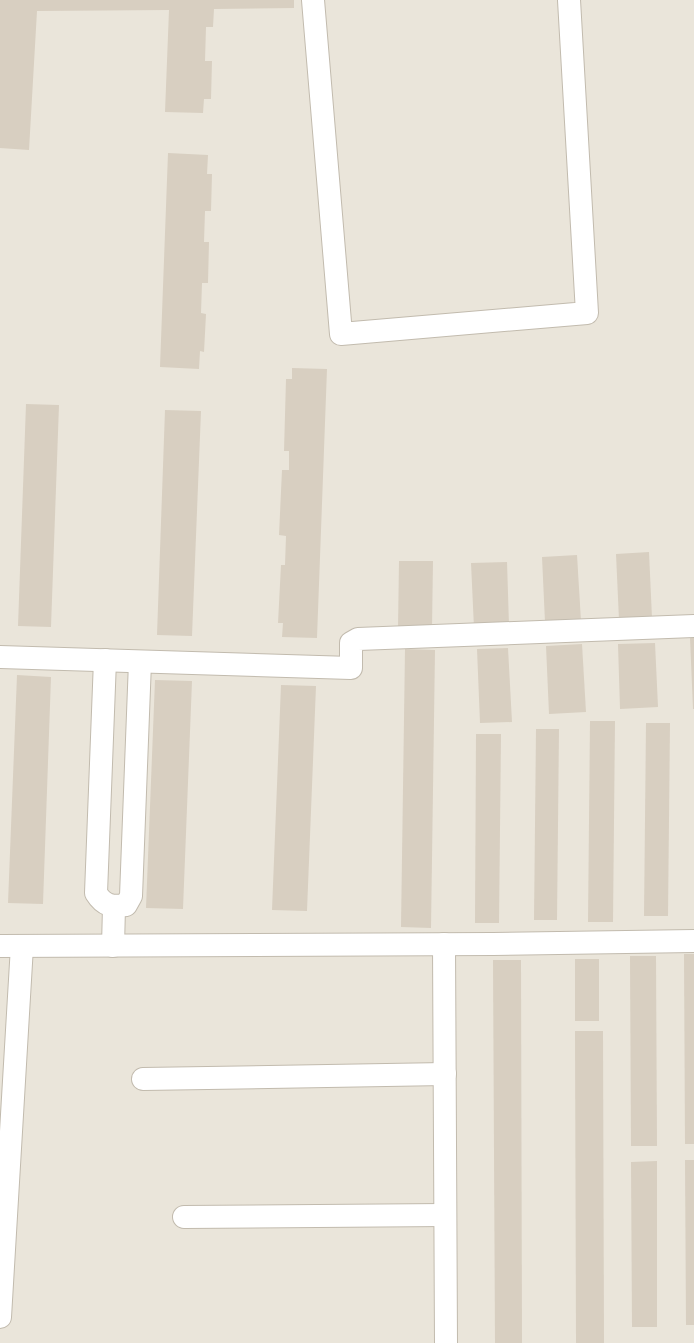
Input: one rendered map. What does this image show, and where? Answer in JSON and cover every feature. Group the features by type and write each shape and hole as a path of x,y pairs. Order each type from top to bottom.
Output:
{"street":[{"path":"313,0 340,334 587,313 569,0"},
{"path":"0,657 351,668 351,643 358,639 694,626"},
{"path":"105,660 96,894 108,905 114,907 126,905 131,896 140,662"},
{"path":"113,946 114,907"},
{"path":"0,946 694,941"},
{"path":"444,944 446,1343"},
{"path":"0,1317 22,946"},
{"path":"144,1079 445,1074"},
{"path":"184,1217 445,1215"}],"shaded area":[{"path":"0,0 694,0 694,1343 0,1343"}],"building":[{"path":"0,0 294,0 294,8 214,9 213,27 206,27 205,61 212,61 211,99 204,99 203,113 165,112 169,10 37,11 29,150 0,148"},
{"path":"168,153 208,155 207,174 212,174 211,211 205,211 204,242 209,242 208,283 202,283 201,313 206,314 204,352 200,351 199,369 160,367"},
{"path":"292,368 327,369 317,638 282,637 283,623 278,623 281,565 285,565 286,536 279,535 282,470 289,470 289,451 284,451 286,379 292,379"},
{"path":"26,404 59,405 51,627 18,626"},
{"path":"165,410 201,411 192,636 157,635"},
{"path":"649,552 652,618 619,620 616,554"},
{"path":"577,555 581,621 545,622 542,557"},
{"path":"399,561 433,561 432,628 398,628"},
{"path":"507,562 509,626 474,628 471,563"},
{"path":"690,638 694,638 694,709 693,709"},
{"path":"655,643 658,707 620,709 618,644"},
{"path":"582,644 586,712 549,714 546,646"},
{"path":"508,648 512,722 480,723 477,649"},
{"path":"405,649 435,650 431,928 401,927"},
{"path":"17,675 51,677 43,904 8,903"},
{"path":"155,680 192,681 183,909 146,908"},
{"path":"281,685 316,686 307,911 272,910"},
{"path":"590,721 615,721 613,922 588,922"},
{"path":"646,723 670,723 668,916 644,916"},
{"path":"536,729 559,729 557,920 534,920"},
{"path":"476,734 501,734 499,923 475,923"},
{"path":"684,954 694,954 694,1144 685,1144"},
{"path":"630,956 656,956 657,1146 631,1146"},
{"path":"575,959 599,959 599,1021 575,1021"},
{"path":"493,960 521,960 522,1343 495,1343"},
{"path":"575,1031 603,1031 604,1343 576,1343"},
{"path":"685,1160 694,1160 694,1325 686,1325"},
{"path":"657,1161 657,1327 632,1327 631,1162"}]}
